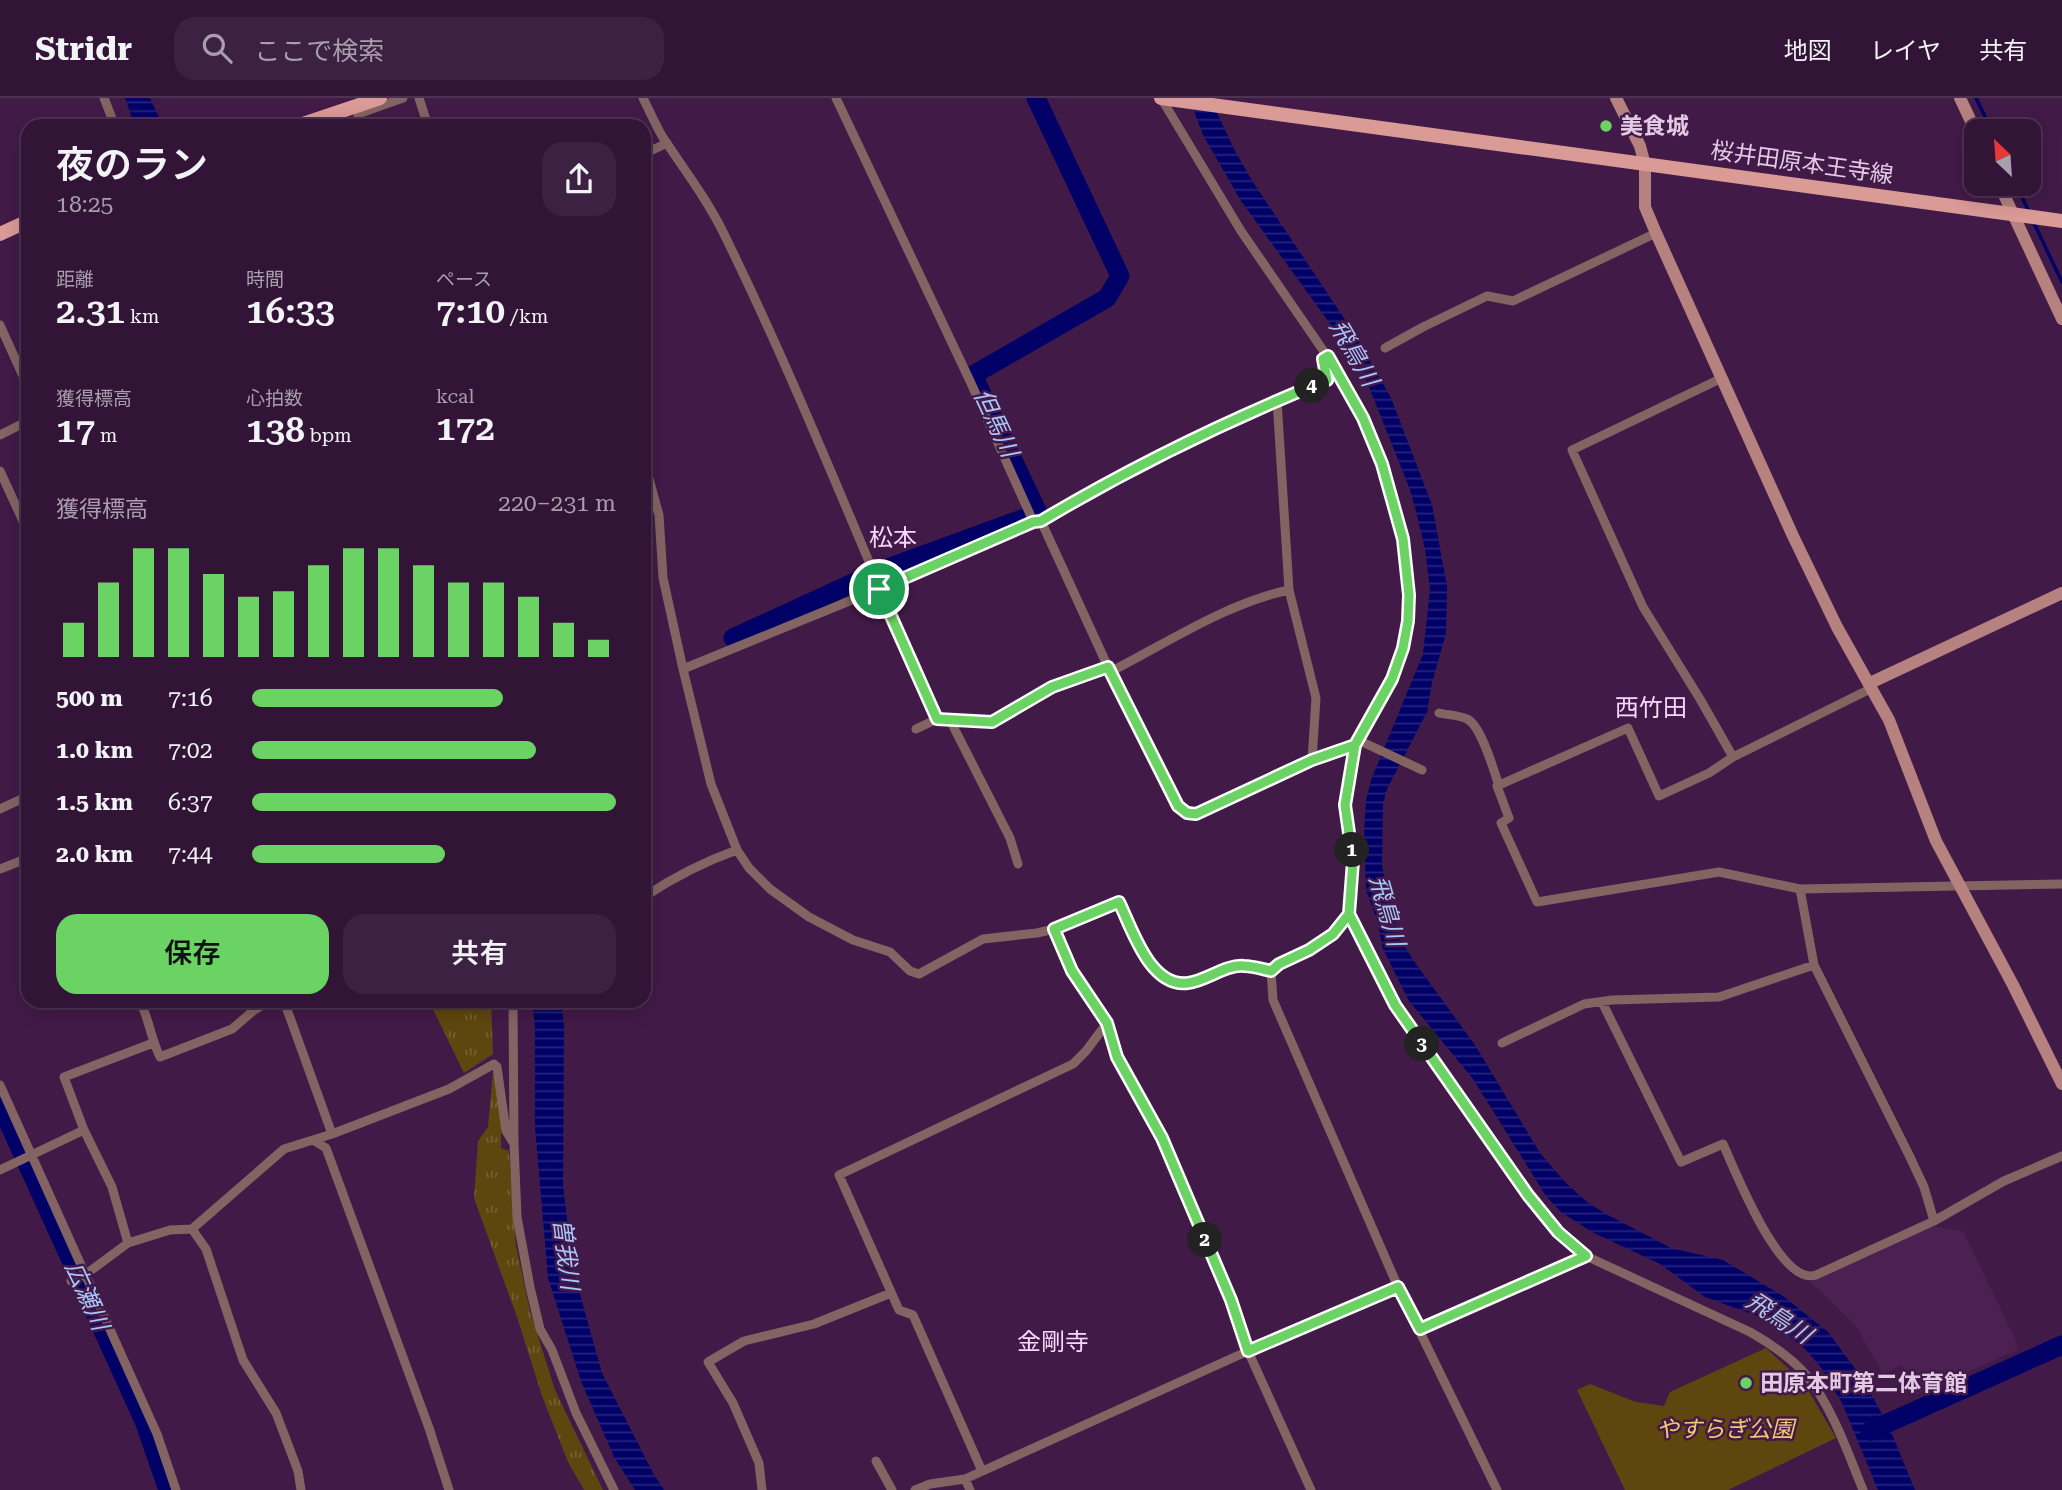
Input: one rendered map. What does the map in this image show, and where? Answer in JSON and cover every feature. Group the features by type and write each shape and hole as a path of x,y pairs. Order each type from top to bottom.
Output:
{"main road":[{"path":"318,119 380,98"},
{"name":"桜井田原本王寺線","path":"1161,98 1234,105 2062,222"},
{"path":"0,234 21,224"}],"street":[{"path":"104,98 112,119"},
{"path":"358,119 358,114 403,98"},
{"path":"419,98 426,119"},
{"path":"643,98 667,143 723,232 937,719"},
{"path":"836,98 1037,521 1178,806 1187,813 1196,814 1356,742 1419,769"},
{"path":"1161,98 1241,231 1328,356 1363,418 1382,464 1403,539 1407,568 1408,621 1403,648 1392,679 1356,742 1345,805 1353,861 1349,914 1395,1005 1528,1195 1558,1232 1586,1256 1750,1332 1789,1359 1808,1377 1828,1411 1863,1490"},
{"path":"1616,98 1640,146 1645,165 1645,207 1656,233 1837,628 1889,720 1936,841 2062,1084"},
{"path":"1960,98 1970,119"},
{"path":"651,151 667,143"},
{"path":"2007,196 2018,215 2062,319"},
{"path":"1385,348 1487,296 1513,301 1656,233"},
{"path":"0,326 21,372"},
{"path":"683,669 1037,521 1154,457 1327,380 1323,359 1328,356"},
{"path":"1722,378 1572,450 1643,607 1733,757"},
{"path":"1277,400 1289,590 1316,698 1312,760"},
{"path":"0,435 21,424"},
{"path":"0,471 21,517"},
{"path":"651,481 659,515 663,578 711,784 737,850 749,868 770,889 810,917 853,940 890,952 910,971 919,974 983,939 1054,929 1119,902 1149,964 1159,974 1175,982 1188,983 1243,965 1271,971"},
{"path":"916,729 937,719 992,722 1052,687 1109,670 1263,595 1289,590"},
{"path":"1499,786 1628,728 1659,796 1709,773 1733,757 1871,686 2062,593"},
{"path":"1439,713 1467,719 1479,734 1509,818 1501,823 1537,902 1719,872 1800,889 2062,884"},
{"path":"950,720 1010,838 1018,864"},
{"path":"0,809 21,799"},
{"path":"651,892 702,862 737,850"},
{"path":"0,869 21,861"},
{"path":"1800,889 1814,965 1909,1155 1924,1187 1934,1221"},
{"path":"1271,971 1333,934 1349,914"},
{"path":"1054,929 1072,971 1107,1023 1117,1057 1162,1138 1231,1300 1248,1351 1311,1490"},
{"path":"1502,1043 1584,1004 1719,998 1814,965"},
{"path":"1271,971 1273,1000 1398,1287 1497,1490"},
{"path":"1602,1002 1681,1162 1723,1144 1757,1218 1784,1259 1797,1272 1816,1275 1934,1221 2004,1181 2062,1156"},
{"path":"144,1008 153,1043 160,1057 232,1029 258,1008"},
{"path":"287,1008 332,1134"},
{"path":"513,1008 517,1217 540,1329 552,1350 576,1413 614,1490"},
{"path":"982,1471 913,1315 899,1310 839,1175 1073,1064 1107,1023"},
{"path":"128,1243 112,1187 84,1130 64,1077 153,1043"},
{"path":"71,1281 84,1275 128,1243 170,1230 192,1229 284,1149 332,1134 449,1089 494,1063 506,1130 514,1144"},
{"path":"0,1085 157,1434 176,1490"},
{"path":"0,1170 84,1130"},
{"path":"313,1140 326,1147 429,1428 449,1490"},
{"path":"192,1229 206,1249 243,1360 276,1413 298,1471 300,1490"},
{"path":"1420,1329 1586,1256"},
{"path":"915,1490 930,1484 965,1479 1248,1351 1398,1287"},
{"path":"762,1490 760,1463 733,1402 708,1362 744,1341 814,1324 891,1293"},
{"path":"876,1461 892,1490"},
{"path":"965,1479 970,1490"}],"shaded area":[{"path":"1930,1226 1963,1231 2018,1345 2017,1350 1916,1395 1902,1365 1883,1374 1856,1326 1811,1282"}],"green space":[{"path":"432,1008 491,1008 493,1054 464,1073"},
{"path":"493,1071 501,1103 501,1148 509,1151 516,1246 530,1311 555,1390 603,1490 584,1490 568,1462 542,1396 474,1198 478,1141 488,1127"},
{"name":"やすらぎ公園","path":"1766,1348 1804,1383 1836,1438 1728,1490 1625,1490 1577,1390 1590,1384 1636,1402 1664,1406 1670,1392"}],"water":[{"path":"125,98 150,98 160,119 132,119"},
{"name":"飛鳥川","path":"1189,98 1210,98 1253,182 1354,333 1391,398 1432,505 1447,586 1446,633 1427,712 1387,789 1383,804 1382,866 1399,937 1475,1045 1540,1153 1566,1183 1587,1202 1606,1214 1671,1248 1723,1260 1783,1296 1828,1332 1864,1381 1889,1427 1915,1490 1878,1490 1842,1403 1820,1366 1805,1349 1768,1320 1705,1297 1660,1264 1592,1232 1561,1212 1546,1196 1473,1079 1409,1001 1383,949 1377,920 1366,890 1364,832 1366,800 1371,780 1423,654 1430,590 1425,549 1416,511 1367,382 1331,325 1241,201 1203,135"},
{"name":"曽我川","path":"533,1008 562,1008 563,1185 573,1269 602,1373 664,1490 635,1490 614,1457 581,1381 548,1278 535,1127"}],"waterway":[{"name":"但馬川","path":"733,638 877,572 1038,513 973,375 1107,298 1120,276 1036,98"},
{"path":"1976,98 1986,119"},
{"path":"2022,196 2030,214"},
{"path":"2033,221 2062,282"},
{"name":"広瀬川","path":"0,1104 144,1421 168,1490"},
{"path":"1870,1431 2062,1345"}],"place":[{"name":"美食城","path":"1606,126"},
{"name":"田原本町第二体育館","path":"1746,1383"}],"district":[{"name":"松本","path":"893,538"},
{"name":"西竹田","path":"1651,708"},
{"name":"金剛寺","path":"1053,1342"}],"route":[{"path":"879,589 937,719 992,722 1052,687 1108,667 1178,806 1187,813 1196,814 1312,760 1355,745 1345,805 1353,861 1349,914 1333,934 1309,950 1279,964 1271,971 1243,965 1188,983 1175,982 1159,974 1149,964 1119,902 1054,929 1072,971 1107,1023 1117,1057 1162,1138 1231,1300 1248,1351 1398,1287 1420,1329 1586,1256 1558,1232 1528,1195 1395,1005 1349,914 1353,861 1345,805 1355,745 1392,679 1403,648 1409,595 1403,539 1382,464 1363,418 1328,356 1323,359 1327,380 1154,457 1041,521 1033,522 879,589"}]}
